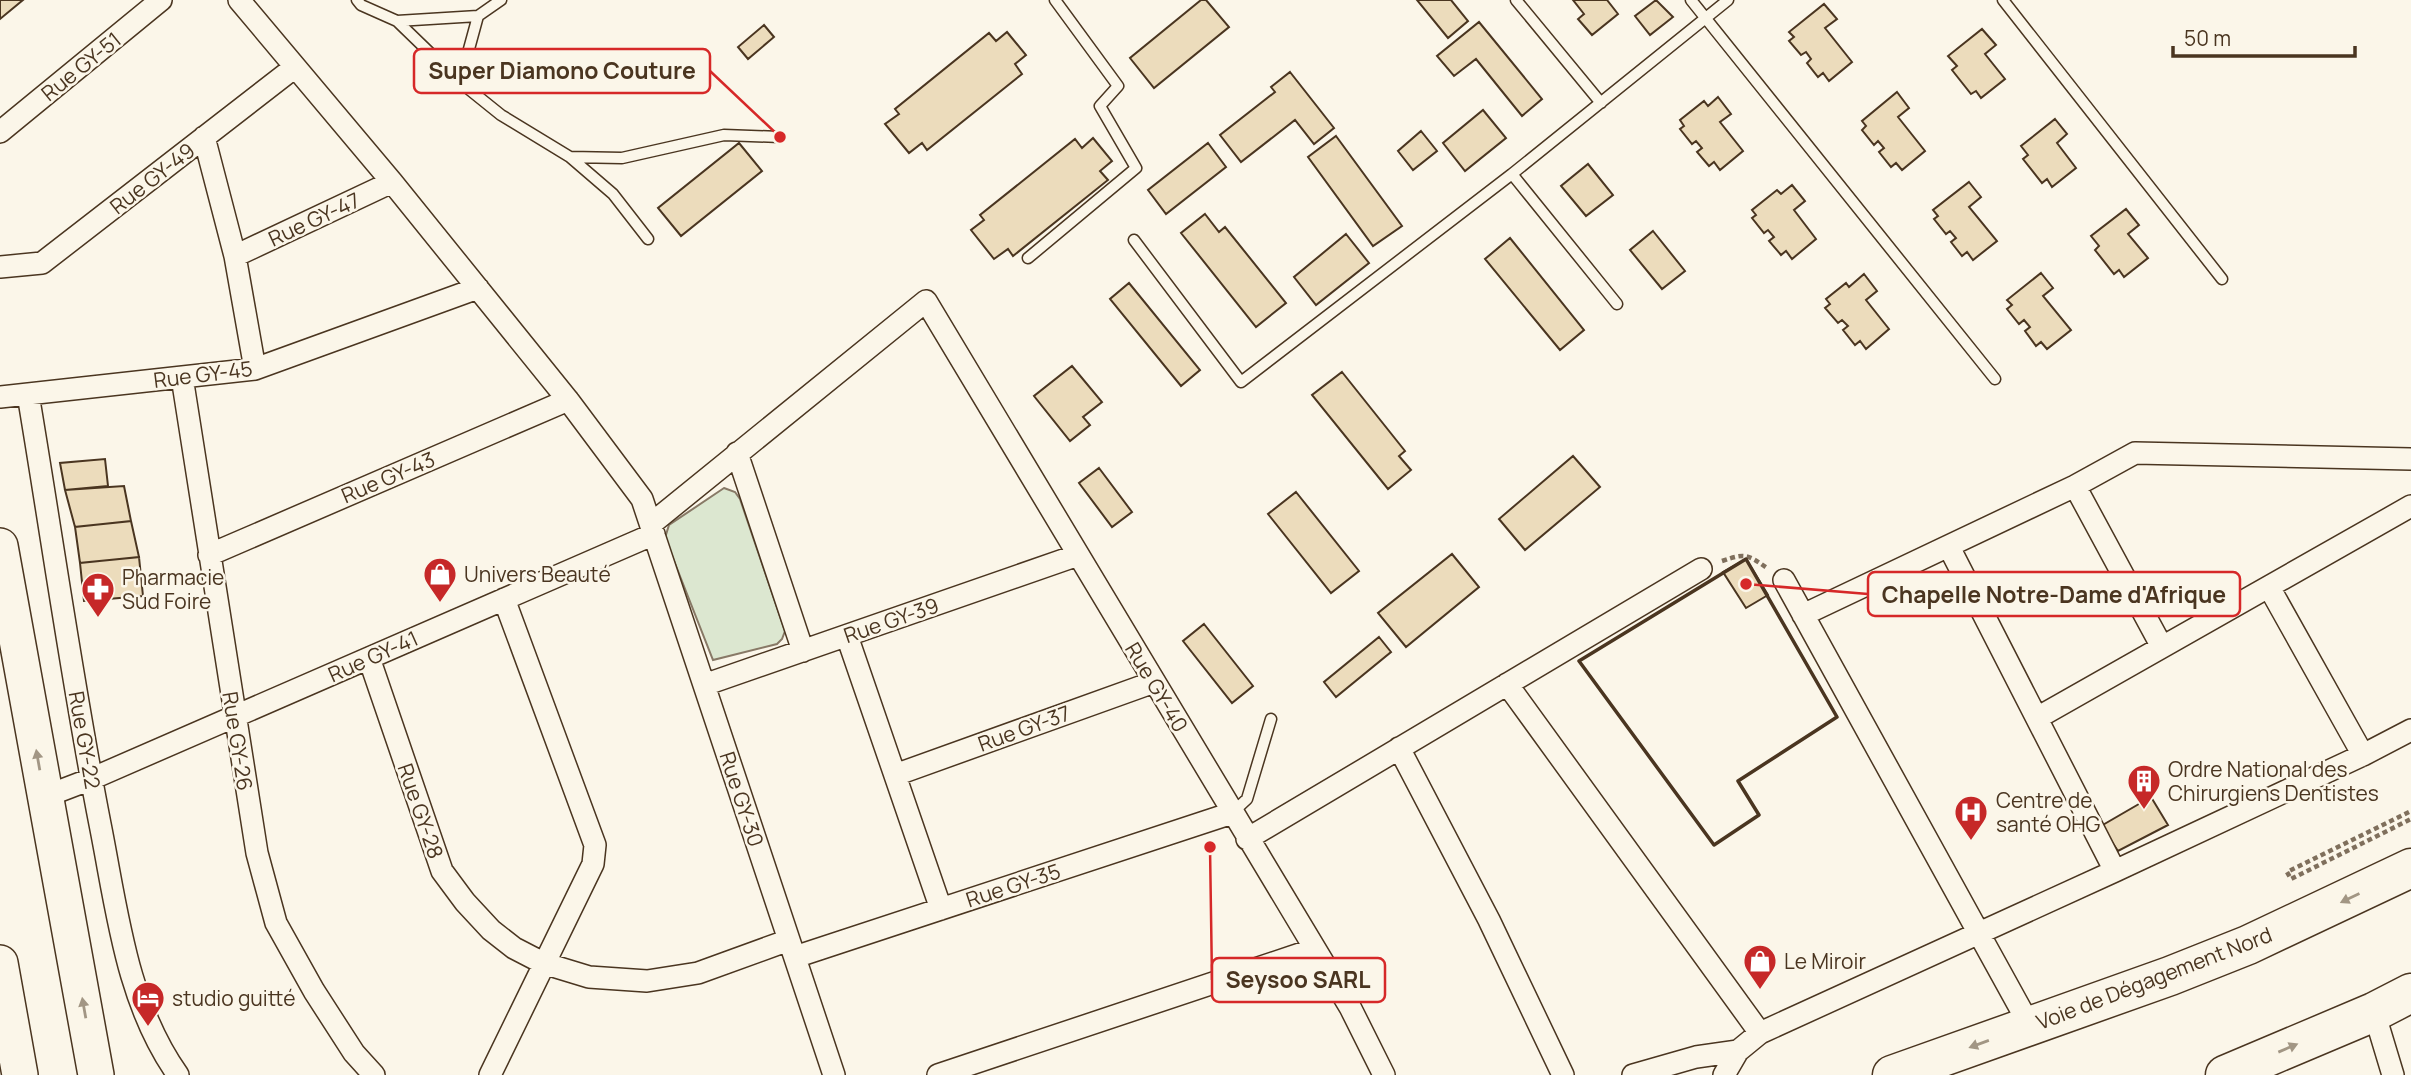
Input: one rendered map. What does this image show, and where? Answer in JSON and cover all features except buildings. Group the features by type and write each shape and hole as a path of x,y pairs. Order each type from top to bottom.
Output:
{"highway":[{"name":"Voie de Dégagement Nord","path":"1892,1075 2248,945 2411,868"},
{"path":"2225,1075 2374,1012 2411,993"}],"main road":[{"path":"0,546 96,1075"},
{"path":"0,963 20,1075"}],"street":[{"name":"Rue GY-51","path":"0,132 161,0"},
{"name":"Rue GY-30","path":"239,0 478,288 568,400 642,499 834,1075"},
{"name":"Rue GY-49","path":"0,267 42,262 295,66"},
{"path":"204,137 235,256 255,369"},
{"name":"Rue GY-47","path":"235,256 392,182"},
{"name":"Rue GY-45","path":"0,397 255,369 478,288"},
{"name":"Rue GY-41","path":"44,797 505,599 652,529 737,453 926,301"},
{"name":"Rue GY-40","path":"926,301 1231,813 1350,1007 1384,1075"},
{"name":"Rue GY-26","path":"182,377 257,853 276,923 314,991 354,1053 374,1075"},
{"name":"Rue GY-22","path":"28,394 91,779 128,964 145,1013 168,1061 178,1075"},
{"name":"Rue GY-43","path":"209,555 568,400"},
{"path":"737,453 803,651"},
{"path":"1803,615 1950,547 2075,486 2135,453 2411,459"},
{"path":"2075,486 2162,647"},
{"path":"2037,719 2411,506"},
{"path":"1950,547 2115,871"},
{"name":"Rue GY-39","path":"704,685 1078,555"},
{"path":"1247,839 1701,569"},
{"path":"1784,580 2030,1026"},
{"path":"2269,587 2362,755"},
{"path":"490,1075 593,864 594,845 505,599"},
{"path":"847,636 941,909"},
{"name":"Rue GY-28","path":"369,658 442,871 465,902 491,930 514,948 543,963 589,977 647,981 698,973 792,948"},
{"name":"Rue GY-37","path":"895,775 1154,682"},
{"path":"1507,684 1760,1033"},
{"path":"1724,1075 1738,1051 1760,1033 2115,871 2411,730"},
{"path":"1399,748 1489,920 1563,1075"},
{"name":"Rue GY-35","path":"792,948 941,909 1231,813"},
{"path":"938,1075 1315,949"},
{"path":"2374,1012 2393,1075"},
{"path":"1633,1075 1696,1056 1738,1051"}],"lane":[{"path":"357,0 361,5 397,21 460,82 501,115 570,156 612,194 648,239"},
{"path":"397,21 478,16 501,0"},
{"path":"1028,258 1136,168 1100,106 1118,86 1055,0"},
{"path":"1516,0 1601,103"},
{"path":"1691,0 1995,379"},
{"path":"1134,240 1241,382 1512,174 1728,0"},
{"path":"2003,0 2222,279"},
{"path":"460,82 478,16"},
{"path":"570,156 622,158 724,135 780,137"},
{"path":"1512,174 1617,303"},
{"path":"1231,813 1247,799 1270,719"}],"path":[{"path":"1701,569 1747,555 1784,580"},
{"path":"2409,812 2287,872 2291,879 2410,822"}],"green space":[{"path":"724,488 735,492 740,499 785,631 777,644 713,660 665,538 669,525"}],"wall":[{"path":"1746,559 1837,717 1738,781 1759,815 1714,845 1579,661 1746,559"}],"place":[{"name":"Super Diamono Couture","path":"780,137"},
{"name":"Chapelle Notre-Dame d'Afrique","path":"1746,584"},
{"name":"Univers Beauté","path":"440,604"},
{"name":"Pharmacie Sud Foire","path":"98,619"},
{"name":"Ordre National des Chirurgiens Dentistes","path":"2144,811"},
{"name":"Centre de santé OHG","path":"1971,842"},
{"name":"Seysoo SARL","path":"1210,847"},
{"name":"Le Miroir","path":"1760,991"},
{"name":"studio guitté","path":"148,1028"}]}
